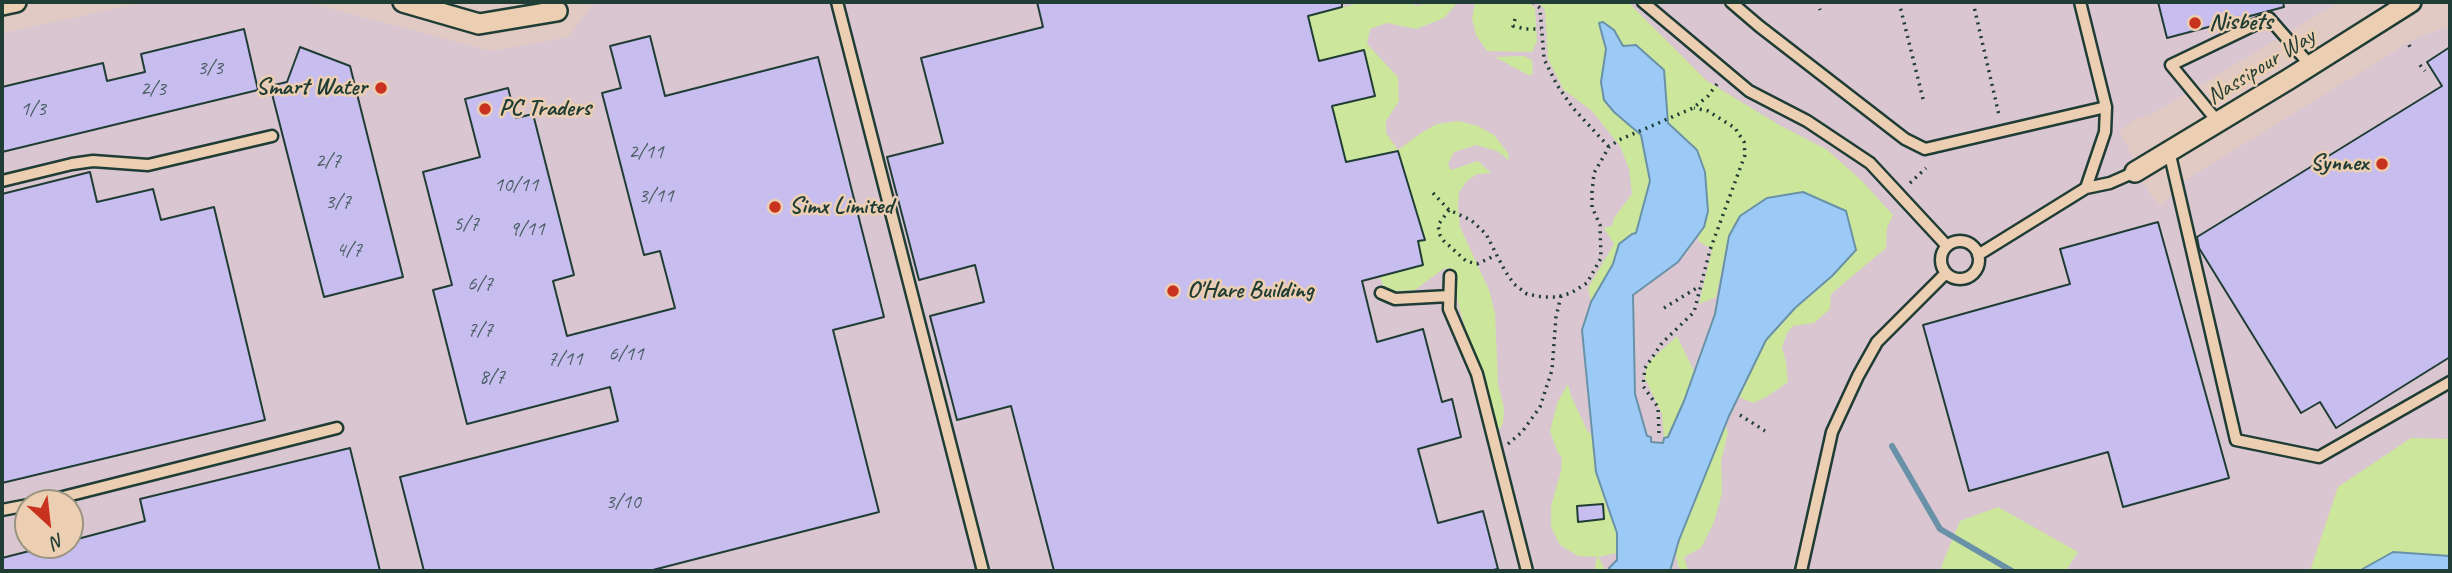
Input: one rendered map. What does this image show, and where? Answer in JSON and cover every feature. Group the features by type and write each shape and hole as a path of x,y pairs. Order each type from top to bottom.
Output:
{"street":[{"path":"2,5 16,2"},
{"path":"403,2 479,24 557,12"},
{"name":"Nassipour Way","path":"2135,172 2411,2"}],"lane":[{"path":"837,2 984,571"},
{"path":"1731,2 1913,144 1925,149 2106,107"},
{"path":"2080,2 2106,107 2105,132 2086,188"},
{"path":"1650,3 1748,91 1807,121 1870,163 1947,246"},
{"path":"2218,122 2171,65 2269,18 2311,65"},
{"path":"2,181 72,164 93,162 148,165 272,136"},
{"path":"2169,151 2236,440 2319,457 2450,382"},
{"path":"1979,254 2086,188 2110,183 2135,172"},
{"path":"1964,241 1975,247 1979,254 1979,265 1972,275 1961,279 1947,273 1941,262 1941,256 1947,246 1964,241"},
{"path":"1801,571 1832,432 1858,376 1877,342 1947,273"},
{"path":"1450,276 1449,309 1477,374 1527,571"},
{"path":"1381,293 1395,299 1450,296"},
{"path":"84,492 337,428"}],"path":[{"path":"1533,2 1540,8 1544,59 1557,85 1573,108 1609,147"},
{"path":"1818,2 1820,10"},
{"path":"1899,2 1923,99"},
{"path":"1973,2 2003,131"},
{"path":"1515,19 1513,26 1541,29"},
{"path":"2409,46 2412,51"},
{"path":"2420,65 2425,71"},
{"path":"1433,193 1449,210 1479,226 1514,284 1527,294 1542,297 1563,296 1587,283 1601,258 1600,228 1592,207 1594,173 1609,147 1619,140 1693,108 1708,96 1717,84"},
{"path":"1659,433 1658,407 1643,386 1645,368 1662,343 1695,312 1710,250 1745,155 1744,142 1735,128 1708,111 1693,108"},
{"path":"1910,183 1926,168"},
{"path":"1449,210 1438,225 1444,242 1466,261 1477,264 1496,255"},
{"path":"1664,308 1700,286"},
{"path":"1496,450 1522,432 1540,407 1552,370 1556,317 1563,296"},
{"path":"1740,415 1765,431"}],"shaded area":[{"path":"146,2 306,2 491,51 568,37 593,4 591,2 2339,2 2152,114 2134,120 2119,132 2132,155 2135,172 2160,207 2187,179 2416,38 2444,28 2450,29 2450,439 2411,438 2338,487 2310,571 2,571 2,33"}],"green space":[{"path":"1363,2 1413,2 1415,6 1432,2 1458,2 1444,18 1416,29 1387,23 1370,29 1367,44 1398,77 1399,101 1386,121 1386,133 1398,150 1437,124 1459,121 1478,126 1494,135 1508,153 1509,160 1497,151 1476,145 1454,152 1448,164 1451,170 1478,161 1491,173 1477,174 1467,181 1459,192 1458,208 1460,227 1489,290 1495,313 1498,384 1504,408 1503,423 1496,435 1459,307 1451,268 1443,269 1415,290 1395,291 1384,288 1380,277 1423,265 1418,241 1425,239 1398,151 1360,159 1349,176 1332,106 1364,50 1319,61 1307,11 1332,10"},
{"path":"1475,2 1528,2 1535,8 1537,41 1532,52 1487,51 1476,35 1472,19"},
{"path":"1539,2 1629,3 1707,81 1781,126 1826,149 1861,180 1893,215 1887,228 1886,248 1831,294 1830,309 1814,323 1793,326 1787,333 1782,347 1788,382 1768,396 1753,403 1737,396 1766,340 1795,308 1832,276 1856,250 1803,192 1767,198 1740,216 1729,236 1716,297 1699,304 1712,249 1698,241 1706,191 1705,172 1697,150 1668,123 1664,70 1623,46 1614,30 1599,23 1606,49 1601,82 1614,112 1641,135 1650,181 1636,233 1619,244 1613,264 1591,302 1588,288 1614,244 1604,228 1612,226 1614,218 1632,194 1629,169 1620,146 1592,111 1564,90 1548,59 1545,11"},
{"path":"1524,56 1532,60 1533,73 1530,76 1495,57"},
{"path":"1677,336 1694,371 1668,438 1664,438 1662,414 1645,378 1646,368"},
{"path":"1568,384 1588,432 1593,435 1606,506 1617,533 1617,553 1598,557 1606,571 1597,571 1597,557 1578,556 1560,545 1551,527 1551,506 1562,458 1550,431 1558,401"},
{"path":"1725,424 1728,433 1721,461 1722,493 1714,522 1701,548 1684,557 1688,571 1683,571 1678,566 1676,555 1679,540"},
{"path":"2411,438 2450,439 2450,571 2310,571 2338,487"},
{"path":"1998,507 2078,552 2067,569 2071,571 1945,571 1941,567 1960,521"}],"water":[{"path":"1603,22 1614,30 1623,46 1636,45 1664,70 1668,123 1697,150 1705,172 1708,211 1704,227 1678,262 1633,295 1635,394 1651,442 1663,443 1664,438 1668,437 1684,401 1715,314 1729,236 1740,216 1767,198 1803,192 1846,211 1856,250 1832,276 1795,308 1766,340 1729,416 1679,540 1670,571 1611,571 1609,568 1617,560 1617,533 1596,472 1582,330 1591,302 1613,264 1619,244 1636,233 1650,181 1641,135 1604,100 1601,82 1606,49 1599,23"},
{"path":"2393,552 2450,556 2450,571 2359,571"}],"building":[{"name":"O'Hare Building","path":"1037,2 1342,2 1342,7 1308,16 1319,61 1364,50 1375,96 1332,106 1346,162 1398,151 1425,240 1418,241 1423,265 1362,281 1377,342 1423,329 1442,402 1452,399 1461,437 1418,449 1438,523 1483,511 1498,569 1054,571 1011,406 957,420 930,316 984,302 975,265 919,280 887,157 943,143 921,58 1043,27"},
{"name":"Nisbets","path":"2158,2 2283,2 2284,7 2167,38"},
{"path":"244,29 258,90 2,152 2,87 103,63 107,81 145,72 141,54"},
{"path":"650,36 665,96 818,57 884,317 833,330 879,512 649,571 424,571 400,477 618,421 610,387 467,424 433,290 452,285 423,172 480,157 465,99 508,88 516,118 533,114 574,275 553,281 567,336 675,308 660,251 644,255 602,93 621,88 610,46"},
{"path":"300,47 350,66 403,277 324,297 270,86 287,82"},
{"name":"Synnex","path":"2450,47 2450,357 2336,428 2320,402 2301,413 2199,248 2197,237 2442,86 2427,62"},
{"path":"90,172 97,202 153,189 161,220 214,207 265,420 2,483 2,194"},
{"path":"2158,222 2229,478 2123,507 2108,452 1969,491 1923,325 2070,284 2060,249"},
{"path":"350,448 380,571 2,571 2,558 14,555 14,559 84,559 84,537 145,521 140,499"},
{"path":"1603,504 1604,519 1578,522 1577,506"}],"waterway":[{"path":"1892,446 1940,529 2012,571"}],"place":[{"name":"Nisbets","path":"2195,23"},
{"name":"Smart Water","path":"381,88"},
{"name":"PC Traders","path":"485,109"},
{"name":"Synnex","path":"2382,164"},
{"name":"Simx Limited","path":"775,207"},
{"name":"O'Hare Building","path":"1173,291"}]}
